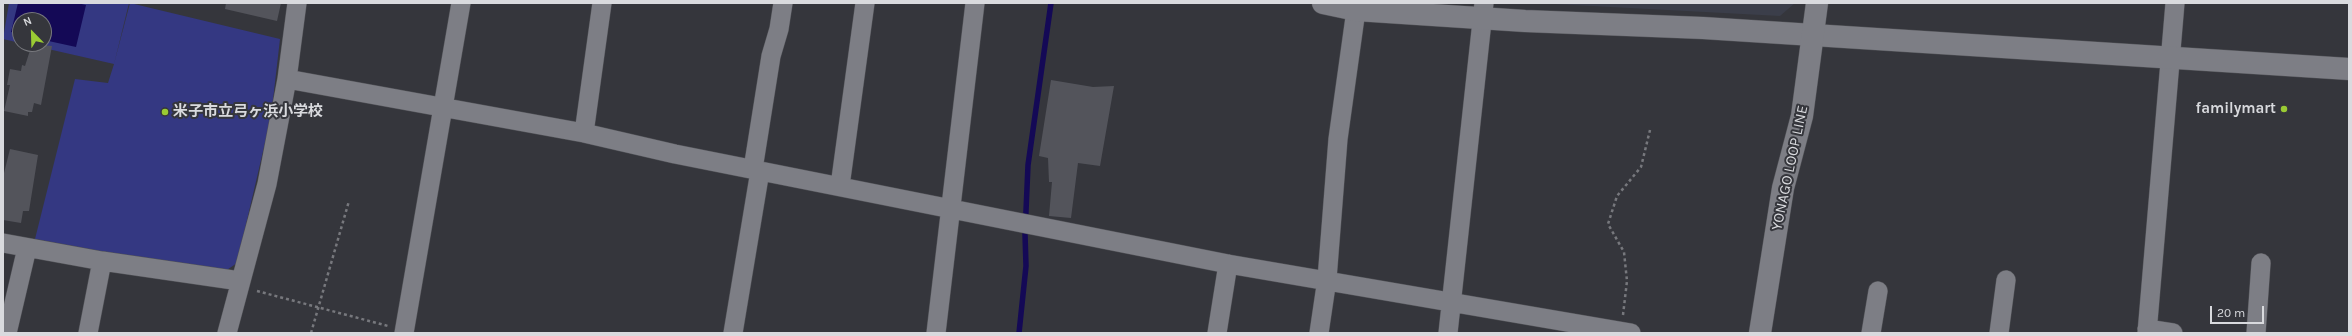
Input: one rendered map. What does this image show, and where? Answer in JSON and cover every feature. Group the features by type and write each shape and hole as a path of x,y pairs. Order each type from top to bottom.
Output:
{"street":[{"path":"227,333 267,184 287,80 297,3"},
{"path":"404,331 444,109 461,3"},
{"path":"584,133 602,3"},
{"path":"733,333 757,170 771,56 779,29 783,3"},
{"path":"840,186 865,3"},
{"path":"936,333 952,209 975,3"},
{"path":"1323,3 1356,6 1483,11 1813,36 2349,69"},
{"name":"YONAGO LOOP LINE","path":"1760,333 1783,188 1802,116 1817,3"},
{"path":"2173,333 2147,331 2170,57 2176,3"},
{"path":"1319,333 1327,279 1338,139 1356,6"},
{"path":"1448,333 1483,11"},
{"path":"287,80 584,133 757,170 1228,264 1327,279 1626,332"},
{"path":"3,243 240,284"},
{"path":"7,333 27,248"},
{"path":"88,333 102,261"},
{"path":"1217,333 1228,264"},
{"path":"2256,333 2261,264"},
{"path":"1999,333 2006,280"},
{"path":"1871,333 1878,291"}],"path":[{"path":"1626,332 1627,281 1624,252 1608,224 1617,196 1641,167 1650,130"},
{"path":"311,333 349,200"},
{"path":"240,284 319,308 404,331"}],"shaded area":[{"path":"9,3 129,3 114,64 52,50 52,12 12,12 12,41 3,39"},
{"path":"18,3 77,3 86,5 76,47 52,42 52,12 16,12"},
{"name":"米子市立弓ヶ浜小学校","path":"130,3 280,39 271,117 237,263 221,274 35,239 75,79 108,83"},
{"path":"1535,3 1795,3 1780,16"}],"building":[{"path":"226,3 281,3 277,21 225,9"},
{"path":"29,52 51,52 41,105 34,103 32,112 28,112 28,116 4,111 10,85 7,85 10,69 21,71 22,65 25,66"},
{"path":"1051,80 1093,87 1114,86 1100,166 1078,163 1071,218 1049,216 1052,182 1049,182 1048,158 1039,156"},
{"path":"10,149 38,155 29,211 23,211 21,223 3,220 3,177"}],"waterway":[{"path":"1019,333 1026,266 1025,234 1028,165 1051,3"}],"place":[{"name":"familymart","path":"2284,109"},
{"name":"米子市立弓ヶ浜小学校","path":"165,112"}]}
